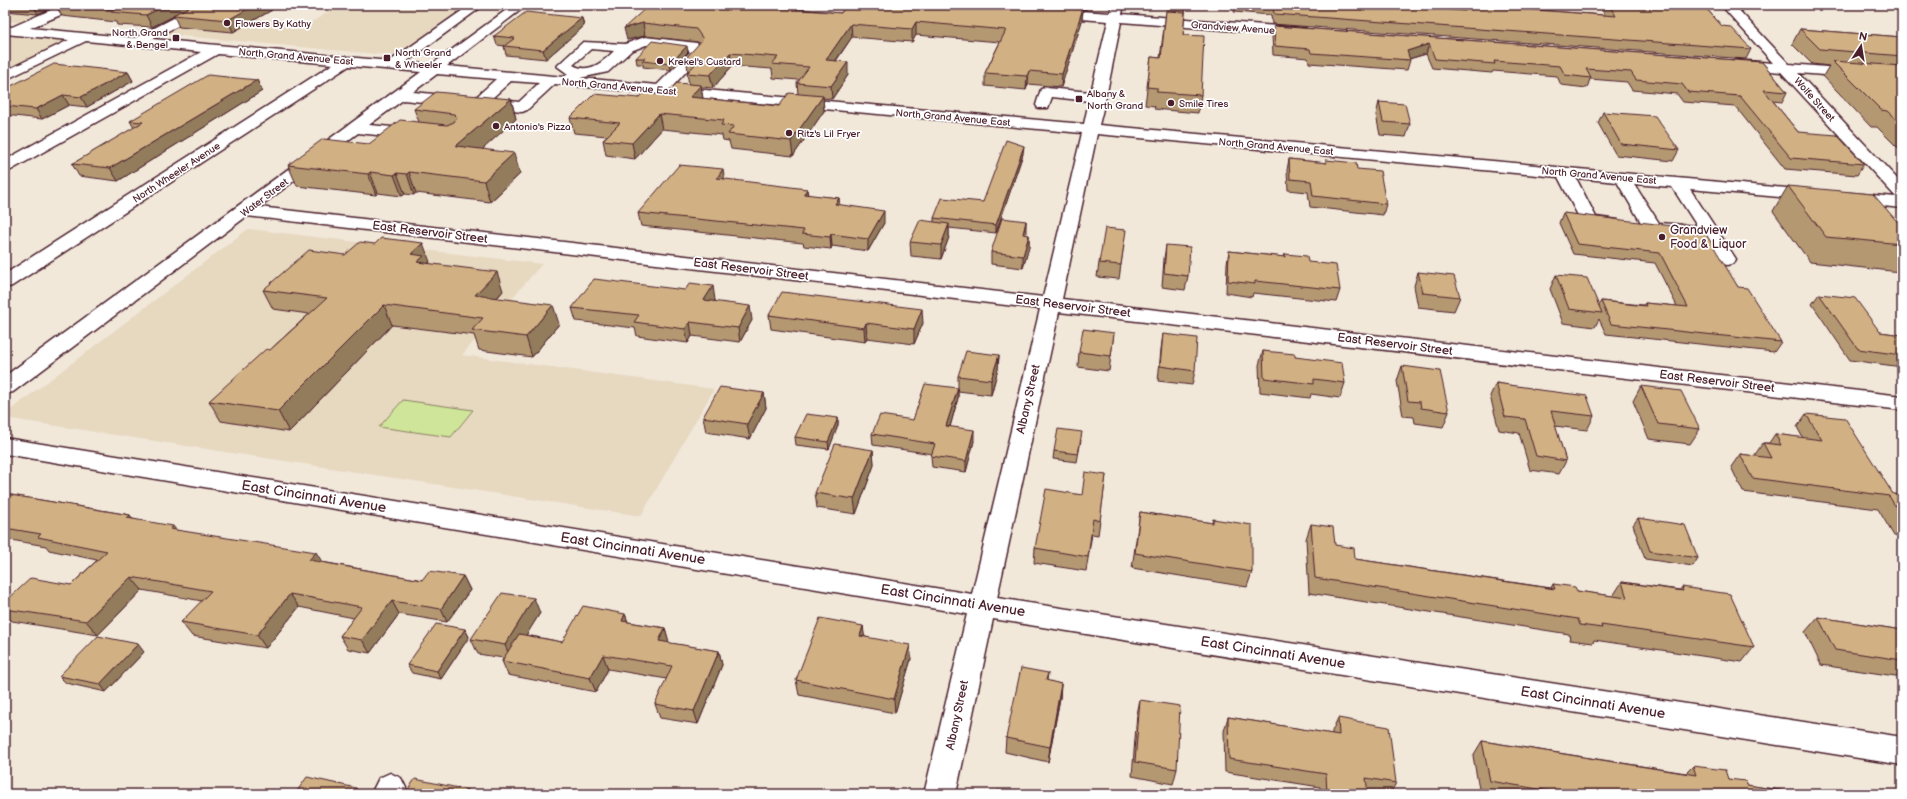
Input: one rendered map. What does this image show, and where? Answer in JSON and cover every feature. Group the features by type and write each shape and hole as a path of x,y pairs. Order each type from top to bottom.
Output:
{"street":[{"path":"9,30 73,5"},
{"path":"137,42 209,5"},
{"path":"393,65 478,5"},
{"name":"Water Street","path":"5,387 245,211 399,95 436,70 521,5"},
{"name":"Wolfe Street","path":"1728,5 1902,194"},
{"name":"Grandview Avenue","path":"1038,12 1117,12 1314,33"},
{"name":"Albany Street","path":"940,794 981,606 1099,96 1117,12"},
{"name":"North Grand Avenue East","path":"9,30 551,80 572,77 661,90 1902,203"},
{"path":"5,76 86,37"},
{"path":"626,48 588,45 564,66 572,77 603,69 626,48 645,41 692,46 697,52 661,90"},
{"path":"5,167 216,49"},
{"name":"North Wheeler Avenue","path":"5,282 347,61"},
{"path":"1720,63 1902,77"},
{"path":"478,103 508,76"},
{"path":"399,95 522,107 551,80"},
{"path":"1043,105 1046,92 1099,96"},
{"path":"355,128 431,136"},
{"path":"1564,172 1589,221 1710,233"},
{"path":"1622,177 1652,227"},
{"path":"1677,182 1727,259"},
{"name":"East Reservoir Street","path":"245,211 1051,303 1902,403"},
{"name":"East Cincinnati Avenue","path":"5,446 981,606 1902,751"}],"shaded area":[{"path":"5,5 66,5 27,23 5,21"},
{"path":"340,5 472,5 398,56 161,34 200,14 310,23"},
{"path":"5,36 64,41 5,70"},
{"path":"248,229 542,264 462,355 714,389 641,516 5,418 5,414"}],"green space":[{"path":"403,400 473,410 451,437 379,427"}],"building":[{"path":"63,5 167,5 146,15 111,12 115,10"},
{"path":"193,5 255,5 228,20 173,15"},
{"path":"649,5 774,5 772,7 841,13 846,5 1040,5 1083,8 1062,74 1029,71 1027,76 985,73 1006,30 916,22 912,29 851,24 826,60 848,62 831,86 797,83 809,67 772,64 778,57 730,53 710,75 687,73 700,59 686,58 703,39 696,29 643,23 624,28"},
{"path":"1273,5 1397,5 1465,11 1462,5 1470,5 1616,16 1609,5 1703,5 1722,26 1731,27 1751,49 1274,14"},
{"path":"1166,11 1185,12 1183,35 1204,36 1201,95 1157,92 1157,88 1147,87 1151,57 1161,58"},
{"path":"526,12 582,18 543,50 504,46 515,38 494,36"},
{"path":"1274,26 1762,62 1787,92 1764,90 1798,132 1837,135 1864,164 1791,158 1740,96 1688,92 1682,84 1636,80 1631,72 1586,69 1591,78 1565,75 1560,66 1494,61 1495,64 1435,59 1429,44 1407,51 1410,60 1311,53 1310,49 1275,46"},
{"path":"1800,29 1902,37 1902,56 1820,49"},
{"path":"652,41 687,46 670,64 642,61 645,58 636,58"},
{"path":"1832,61 1902,66 1902,125 1887,111 1881,110"},
{"path":"54,64 128,72 81,97 63,95 36,109 5,106 5,89"},
{"path":"208,75 257,80 110,168 72,164 143,122 130,121"},
{"path":"677,83 701,85 690,97 779,106 789,93 823,96 791,141 728,134 734,126 721,125 724,120 659,114 632,143 603,140 620,123 570,118 594,94 639,98 644,93 665,95"},
{"path":"436,92 511,99 456,146 514,153 484,181 409,172 407,174 397,173 394,175 370,172 368,174 288,165 323,139 369,144 400,120 447,125 454,122 457,117 454,114 414,109"},
{"path":"1379,102 1405,104 1410,124 1383,122"},
{"path":"1603,112 1655,116 1679,150 1621,144"},
{"path":"1006,140 1024,146 996,225 934,218 942,198 983,202"},
{"path":"1289,159 1327,163 1326,160 1356,163 1357,169 1380,171 1386,204 1313,196 1311,181 1290,179"},
{"path":"679,165 723,169 717,178 807,189 804,194 839,198 835,204 884,211 868,239 831,234 830,237 802,234 804,230 638,213"},
{"path":"1788,186 1873,194 1902,227 1902,244 1826,237"},
{"path":"1563,213 1690,228 1693,233 1706,234 1738,287 1747,288 1781,342 1611,324 1601,301 1646,306 1645,303 1688,307 1660,253 1577,244"},
{"path":"1002,218 1026,221 1023,234 1029,235 1023,256 991,252"},
{"path":"920,220 949,224 941,245 910,242"},
{"path":"1105,228 1126,230 1121,265 1099,263"},
{"path":"381,238 423,243 411,254 424,256 417,262 497,272 475,295 553,305 526,337 472,330 483,318 384,305 278,411 209,401 266,349 270,350 327,298 263,290 309,250 345,255 360,242 375,244"},
{"path":"1166,245 1190,247 1188,276 1164,273"},
{"path":"1229,251 1285,257 1285,254 1307,256 1308,262 1336,265 1340,290 1255,281 1255,284 1228,281"},
{"path":"1418,272 1454,276 1460,297 1423,293"},
{"path":"1556,275 1587,278 1602,313 1569,309"},
{"path":"594,279 685,290 690,283 713,286 704,300 750,306 738,328 690,322 685,329 634,322 639,315 572,308"},
{"path":"782,292 922,309 914,329 866,323 864,328 769,315"},
{"path":"1819,294 1855,298 1880,332 1902,335 1902,355 1858,349"},
{"path":"1083,329 1114,333 1111,356 1079,352"},
{"path":"1163,334 1197,338 1195,371 1160,366"},
{"path":"966,351 999,355 991,380 958,376"},
{"path":"1263,351 1295,354 1295,357 1342,363 1345,383 1314,379 1314,384 1264,378"},
{"path":"1402,366 1440,371 1449,412 1421,408 1420,402 1408,401"},
{"path":"1496,383 1587,396 1594,416 1551,411 1566,461 1536,456 1525,419 1505,417"},
{"path":"925,384 958,388 946,426 974,430 966,461 931,456 935,444 872,434 880,415 913,420"},
{"path":"1641,386 1681,391 1700,429 1658,424"},
{"path":"720,387 764,393 747,424 703,417"},
{"path":"806,414 838,418 828,442 795,437"},
{"path":"1806,414 1845,418 1893,494 1902,495 1902,517 1889,496 1752,478 1740,454 1771,458 1763,443 1781,445 1775,434 1822,440"},
{"path":"1058,429 1082,432 1078,454 1054,451"},
{"path":"835,444 873,450 854,499 815,493"},
{"path":"1085,472 1106,475 1100,521 1093,519 1088,557 1035,548 1046,489 1082,495"},
{"path":"5,494 130,515 127,518 173,526 170,529 316,552 309,560 422,580 429,571 463,576 441,609 392,601 362,640 340,636 362,607 290,594 257,635 181,622 211,591 131,577 86,621 5,609 5,602 31,578 71,585 107,551 38,537 41,534 5,528"},
{"path":"1140,512 1213,523 1213,519 1252,525 1252,572 1135,553"},
{"path":"1638,518 1685,525 1698,558 1650,551"},
{"path":"1311,524 1333,527 1335,545 1354,548 1355,559 1555,589 1553,584 1575,587 1577,591 1627,598 1622,582 1683,591 1682,587 1730,594 1754,647 1601,625 1602,628 1580,625 1578,619 1315,578"},
{"path":"502,593 534,598 505,645 471,639"},
{"path":"583,606 625,614 622,621 665,628 659,641 719,651 694,711 655,704 672,666 603,655 590,678 502,661 519,634 562,642"},
{"path":"1818,617 1902,630 1902,660 1835,650"},
{"path":"820,618 863,626 860,636 910,645 894,699 796,680"},
{"path":"436,624 465,629 437,671 407,665"},
{"path":"98,636 138,644 100,684 59,676"},
{"path":"1021,668 1048,673 1046,680 1061,684 1050,747 1006,738"},
{"path":"1140,700 1180,706 1177,769 1135,762"},
{"path":"1228,717 1339,735 1338,718 1389,727 1396,783 1366,778 1368,794 1327,794 1326,774 1229,759"},
{"path":"1482,741 1696,775 1693,766 1725,770 1728,779 1745,781 1747,785 1805,794 1562,794 1490,781"},
{"path":"307,777 356,788 352,794 295,794"},
{"path":"415,779 468,790 465,794 405,794"},
{"path":"998,790 1019,794 997,794"}],"place":[{"name":"Flowers By Kathy","path":"227,23"},
{"name":"North Grand & Bengel","path":"176,38"},
{"name":"North Grand & Wheeler","path":"387,58"},
{"name":"Krekel's Custard","path":"660,61"},
{"name":"Albany & North Grand","path":"1079,99"},
{"name":"Smile Tires","path":"1171,103"},
{"name":"Antonio's Pizza","path":"496,126"},
{"name":"Ritz's Lil Fryer","path":"789,133"},
{"name":"Grandview Food & Liquor","path":"1662,237"}]}
